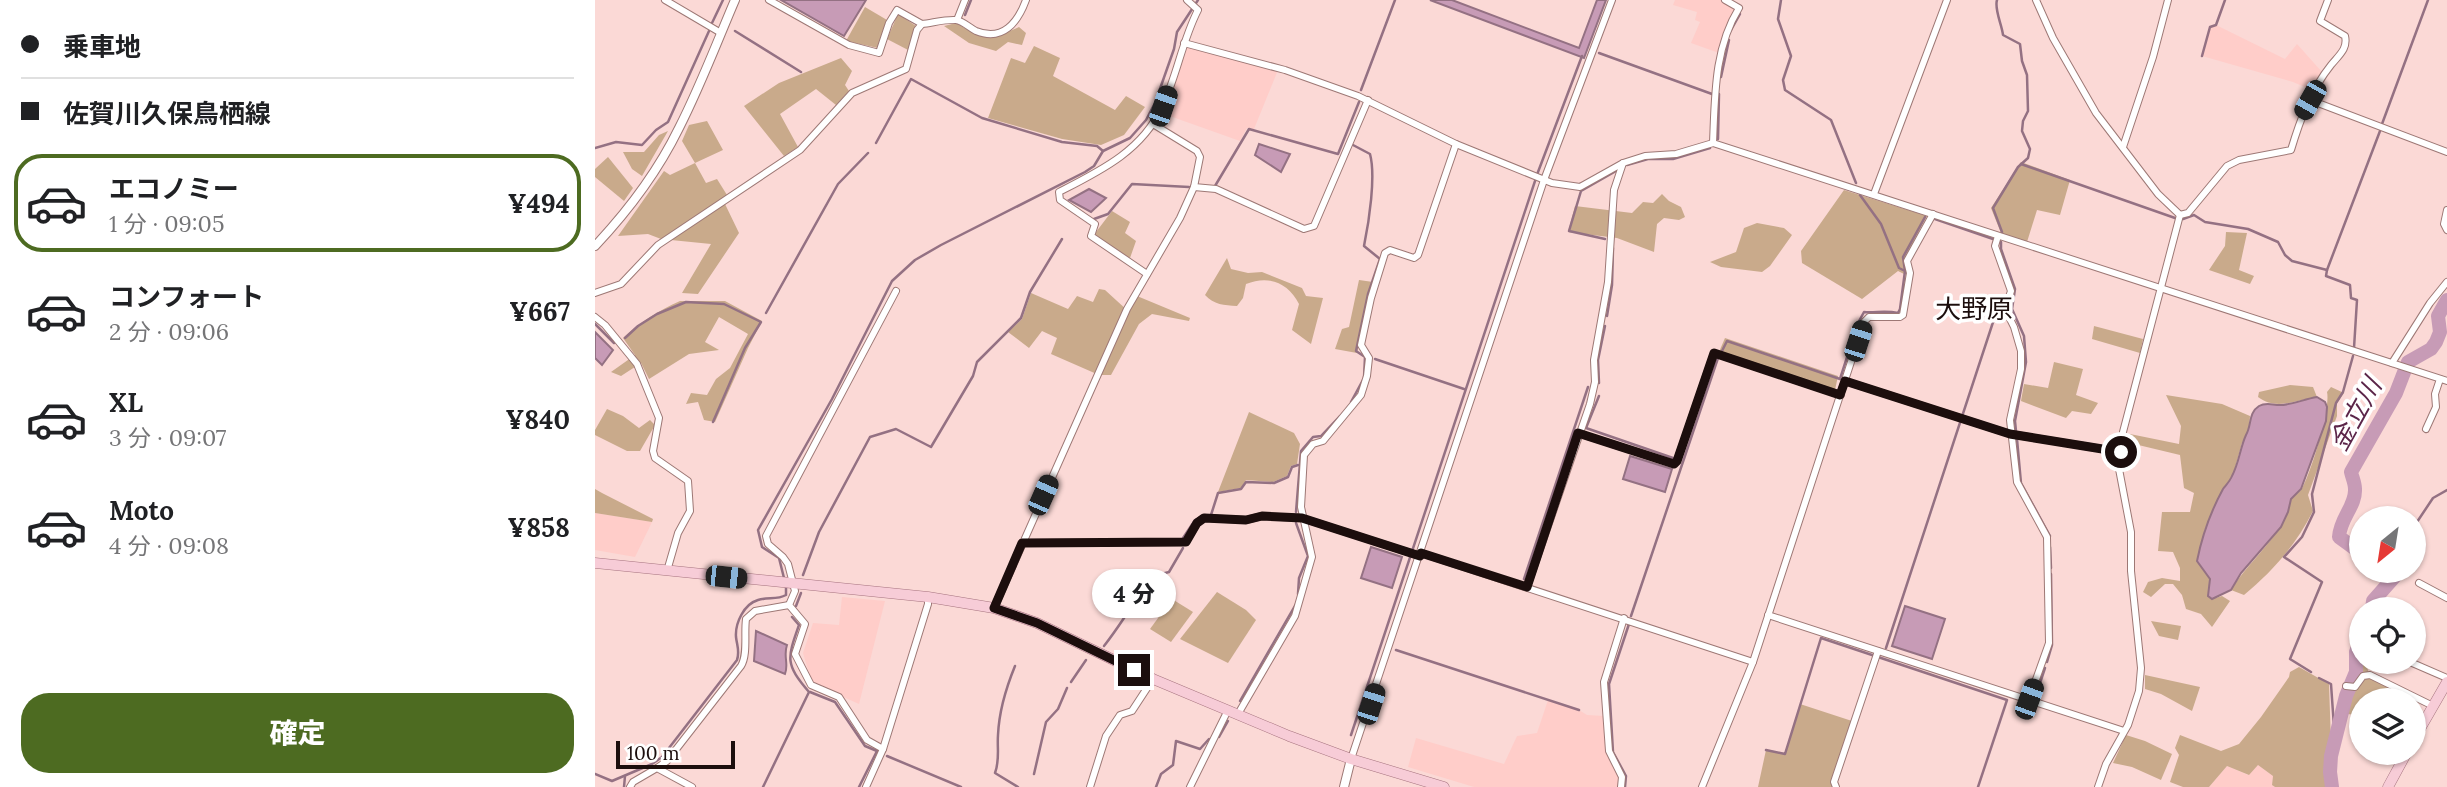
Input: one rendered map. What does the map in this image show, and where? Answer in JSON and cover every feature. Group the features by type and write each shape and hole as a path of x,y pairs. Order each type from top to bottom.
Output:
{"main road":[{"path":"595,562 928,597 994,608 1037,623 1153,679 1351,759 1444,787"},
{"path":"2426,718 2447,680"},
{"path":"2388,787 2400,765"}],"street":[{"path":"665,0 721,33"},
{"path":"595,246 643,188 661,161 679,128 735,0"},
{"path":"769,0 849,45 879,53 889,23 897,9 922,24 957,20 976,31 989,34 1008,29 1019,19 1026,0"},
{"path":"957,20 965,0"},
{"path":"1343,787 1544,180 1612,0"},
{"path":"1713,143 1716,76 1728,26 1739,8 1725,0"},
{"path":"1874,194 1947,0"},
{"path":"2036,0 2096,113 2158,194 2180,215"},
{"path":"2123,147 2153,57 2168,0"},
{"path":"2180,215 2188,213 2227,166 2239,160 2291,150 2302,113 2330,65 2342,54 2346,40 2345,36 2320,21 2328,0"},
{"path":"1147,274 1091,236 1095,224 1060,200 1059,192 1104,169 1130,151 1153,124 1163,106 1198,10 1188,1"},
{"path":"595,293 621,284 658,245 800,150 852,93 906,69 917,30 922,24"},
{"path":"1184,43 1286,70 1368,100 1455,145 1544,180 1580,187 1623,163 1645,156 1676,154 1713,143 2444,380 2435,394 2436,407 2426,429"},
{"path":"1194,187 1216,189 1304,229 1314,226 1368,100"},
{"path":"2310,100 2447,152"},
{"path":"994,608 1127,309 1180,218 1194,187 1200,157 1197,151 1153,124"},
{"path":"1190,787 1233,712 1295,616 1312,557 1301,507 1304,455 1313,444 1324,441 1361,395 1369,358 1361,345 1371,298 1385,253 1390,250 1414,258 1418,255 1455,145"},
{"path":"1527,587 1590,404 1595,382 1594,360 1608,282 1614,190 1623,163"},
{"path":"2447,210 2444,224 2447,230"},
{"path":"1702,787 1753,662 1864,322 1869,317 1903,315 1910,272 1907,261 1933,214"},
{"path":"2098,787 2106,764 2131,719 2139,691 2141,668 2131,571 2131,532 2119,469 2123,432 2180,215"},
{"path":"1998,236 1995,246 2011,291 2005,309 2021,351 2021,369 2010,420 2017,482 2047,537 2049,643 2029,699"},
{"path":"2395,364 2430,303 2447,282"},
{"path":"789,605 795,590 788,564 768,544 766,536 896,291"},
{"path":"595,317 637,364 659,418 653,451 655,458 688,481 690,511 678,533 667,571"},
{"path":"1578,433 1674,464 1714,353 1840,395"},
{"path":"1845,381 2010,434 2121,452"},
{"path":"1022,543 1186,542 1197,523 1204,518 1302,518 1527,587 1753,662"},
{"path":"2419,583 2447,598"},
{"path":"866,787 883,749 928,597"},
{"path":"789,605 805,624 795,654 811,685 839,697 867,740 883,749"},
{"path":"630,787 633,782 667,761 741,666 746,658 743,641 746,619 755,611 789,605"},
{"path":"1768,615 1877,654 2029,699 2124,731"},
{"path":"1621,787 1622,777 1609,751 1604,682 1624,618"},
{"path":"1836,787 1834,782 1877,654"},
{"path":"2426,670 2447,680"},
{"path":"2346,686 2355,687 2363,676 2370,675 2433,706"},
{"path":"1090,787 1105,736 1120,715 1132,711 1153,679"},
{"path":"657,768 692,787"}],"shaded area":[{"path":"781,0 866,0 844,36"},
{"path":"1430,0 1452,0 1579,48 1597,0 1606,0 1584,58"},
{"path":"1675,0 1720,0 1735,8 1726,27 1719,53 1691,43 1700,22 1695,20 1697,12 1673,5"},
{"path":"865,7 887,20 878,48 846,41"},
{"path":"898,14 916,26 910,51 887,39"},
{"path":"956,23 987,36 1019,27 1026,33 1022,45 1008,42 996,51 969,43 944,26"},
{"path":"2216,25 2285,59 2297,44 2322,72 2312,90 2202,56 2210,27"},
{"path":"1034,46 1060,58 1053,76 1115,110 1126,96 1145,107 1124,135 1101,145 1062,139 988,118 1011,58 1025,63"},
{"path":"1187,47 1278,70 1254,129 1247,128 1240,141 1164,114"},
{"path":"841,58 852,71 845,85 849,91 836,105 816,89 780,114 798,147 784,156 744,106 779,83"},
{"path":"707,121 723,150 695,163 682,141 689,125"},
{"path":"668,131 642,176 632,169 623,152 644,152 659,135"},
{"path":"1259,144 1290,154 1281,172 1255,155"},
{"path":"608,157 633,188 624,201 595,177 595,169"},
{"path":"2021,162 2070,180 2060,215 2037,210 2027,242 2001,233 1991,208"},
{"path":"695,163 706,183 717,179 727,195 725,204 739,233 698,294 682,293 711,244 661,239 648,234 618,236 664,171 670,175"},
{"path":"1089,189 1106,198 1091,212 1069,200"},
{"path":"1844,190 1927,216 1905,258 1904,274 1898,271 1862,299 1802,263 1801,251"},
{"path":"1662,194 1681,207 1685,217 1679,220 1664,218 1657,224 1654,252 1617,238 1568,232 1575,206 1632,213 1643,202 1653,203"},
{"path":"1112,211 1130,222 1125,233 1136,241 1130,258 1093,236"},
{"path":"1757,223 1784,228 1792,235 1770,266 1762,272 1721,267 1710,262 1736,252 1744,228"},
{"path":"2226,232 2247,233 2239,270 2254,276 2250,284 2209,270 2225,246"},
{"path":"1227,258 1231,269 1248,273 1262,272 1302,288 1306,296 1323,298 1311,344 1292,330 1299,304 1289,290 1277,282 1262,280 1246,284 1243,298 1237,306 1216,303 1205,295"},
{"path":"1359,280 1373,282 1357,353 1335,349 1342,329 1349,327"},
{"path":"1099,289 1105,290 1128,311 1137,296 1190,318 1189,321 1152,314 1139,324 1111,375 1099,375 1051,354 1057,338 1042,331 1029,348 1008,332 1022,319 1031,293 1068,309 1077,296 1093,302"},
{"path":"680,301 725,301 762,321 715,422 704,420 698,402 686,404 691,393 707,395 716,379 730,368 748,334 719,317 705,342 719,350 689,354 649,379 641,363 621,376 611,372 635,355 623,338 650,317"},
{"path":"2094,326 2143,339 2140,353 2092,339"},
{"path":"595,332 613,350 602,365 595,358"},
{"path":"1725,338 1838,376 1835,390 1719,352"},
{"path":"2054,362 2083,369 2076,395 2098,403 2091,414 2072,411 2066,418 2021,401 2024,384 2048,388"},
{"path":"2290,385 2313,387 2317,397 2279,404 2258,397 2259,392"},
{"path":"2331,387 2344,393 2337,403 2337,416 2308,495 2313,511 2283,557 2265,577 2244,595 2231,590 2281,526 2291,499 2305,482 2319,442 2326,412 2327,392"},
{"path":"2166,395 2222,404 2250,416 2249,431 2242,443 2233,475 2223,489 2205,529 2197,561 2210,579 2212,599 2222,596 2230,601 2212,627 2201,614 2186,609 2182,595 2173,584 2165,584 2151,597 2143,592 2148,582 2162,578 2180,581 2180,568 2173,552 2158,551 2162,512 2190,512 2194,493 2184,488 2180,455 2130,443 2130,434 2179,444 2181,426"},
{"path":"2317,397 2325,402 2327,407 2326,421 2301,489 2291,499 2281,527 2241,573 2231,590 2212,599 2208,596 2210,579 2197,561 2207,524 2234,471 2253,412 2264,404 2285,405"},
{"path":"607,409 623,416 639,428 650,420 655,425 640,451 627,451 595,435"},
{"path":"1249,412 1294,433 1300,444 1297,464 1291,466 1287,476 1273,482 1246,480 1241,488 1218,492"},
{"path":"1630,456 1672,469 1665,492 1623,479"},
{"path":"595,489 653,519 652,522 595,513"},
{"path":"595,513 652,522 635,557 595,550"},
{"path":"1371,547 1402,557 1392,588 1361,578"},
{"path":"1217,592 1246,610 1256,620 1228,663 1180,639"},
{"path":"842,597 885,601 859,704 812,683 803,653 813,623 839,625"},
{"path":"1172,599 1193,612 1171,642 1150,629"},
{"path":"1905,606 1945,619 1932,659 1892,646"},
{"path":"2151,621 2181,626 2178,640 2159,636"},
{"path":"756,631 787,645 785,674 754,661"},
{"path":"2299,667 2329,684 2331,742 2327,770 2330,787 2275,787 2272,785 2273,776 2258,765 2249,775 2227,766 2209,787 2183,787 2170,782 2179,755 2175,748 2180,735 2221,751 2239,744 2261,717 2290,672"},
{"path":"2360,674 2369,674 2393,688 2355,688"},
{"path":"2145,675 2200,687 2192,711 2161,694 2145,689"},
{"path":"1548,700 1587,715 1604,716 1606,753 1620,777 1619,787 1474,787 1408,767 1416,738 1504,764 1517,736 1537,733"},
{"path":"1800,704 1852,721 1833,787 1758,787 1766,750 1785,753"},
{"path":"2126,735 2172,754 2161,780 2132,767 2113,763"},
{"path":"2258,765 2273,776 2272,785 2275,787 2209,787 2227,766 2248,775"}],"waterway":[{"path":"712,23 723,0"},
{"path":"965,15 971,0"},
{"path":"784,578 779,558 762,547 758,530 832,399 892,281 915,260 1085,172 1094,166 1103,151 1130,138 1146,120 1155,103 1174,49 1177,32 1198,0"},
{"path":"1361,90 1395,0"},
{"path":"1781,0 1778,19 1791,56 1783,80 1785,90 1831,120 1856,183"},
{"path":"1997,0 2003,35 2020,44 2027,75 2028,111 2022,131 2030,149 2028,158 2018,167 1993,208 2002,232"},
{"path":"2202,56 2210,27 2216,25 2225,0"},
{"path":"2382,124 2428,0"},
{"path":"1731,30 1740,14"},
{"path":"595,148 616,142 642,145 668,122 709,31"},
{"path":"735,31 801,72"},
{"path":"1721,77 1729,40"},
{"path":"1599,53 1712,94"},
{"path":"1351,735 1538,172 1582,56"},
{"path":"876,143 911,79 982,118 1062,142 1097,146 1103,151"},
{"path":"1718,139 1719,94"},
{"path":"1215,186 1249,129 1338,154 1359,102"},
{"path":"2327,270 2380,131"},
{"path":"1351,402 1364,378 1365,357 1356,351 1368,294 1380,259 1364,246 1372,186 1370,154 1353,145"},
{"path":"1627,165 1648,159 1673,159 1710,148"},
{"path":"766,313 838,184 868,153"},
{"path":"2021,164 2175,218"},
{"path":"1605,239 1569,231 1581,191 1616,171"},
{"path":"1094,219 1108,214 1132,184 1189,187"},
{"path":"1721,353 1727,341 1840,379 1864,312 1898,313 1905,271 1899,268 1881,224 1860,195"},
{"path":"2183,219 2194,215 2205,222 2248,229 2278,242 2292,261 2327,270 2326,276 2350,285 2351,298 2357,300 2354,348"},
{"path":"1905,271 1903,257 1925,217"},
{"path":"1935,219 1993,239"},
{"path":"803,575 819,532 870,437 896,429 931,447 973,376 977,362 1021,318 1030,292 1062,239"},
{"path":"2001,242 2015,289 2012,309 2024,336 2026,362 2015,421 2016,431"},
{"path":"1607,316 1612,285 1613,248"},
{"name":"金立川","path":"2351,506 2355,487 2351,472 2396,393 2408,362 2431,349 2436,342 2440,332 2438,316 2447,300"},
{"path":"625,338 657,314 686,302 724,304 761,322 745,348 713,422"},
{"path":"1886,648 1998,307 2002,306"},
{"path":"595,324 614,343"},
{"path":"1599,383 1598,360 1605,326"},
{"path":"2311,672 2290,659 2322,582 2284,557 2302,537 2314,512 2312,494 2336,403 2343,392 2353,356"},
{"path":"1631,616 1718,358"},
{"path":"1375,359 1464,389"},
{"path":"1524,579 1588,387"},
{"path":"1599,396 1586,428 1673,458"},
{"path":"1296,512 1301,451 1313,437 1321,436 1340,416"},
{"path":"2017,439 2021,483 2050,536"},
{"path":"1211,515 1218,493 1241,489 1246,482 1274,483 1288,477 1292,467 1298,465"},
{"path":"2426,508 2433,498 2447,490"},
{"name":"金立川","path":"2349,511 2339,537 2349,544"},
{"path":"1183,538 1195,520 1205,515"},
{"path":"1296,523 1308,556 1299,578 1298,594"},
{"path":"2050,547 2051,568"},
{"path":"1104,646 1124,618 1142,583 1169,572 1183,548"},
{"path":"2047,662 2052,645 2051,574"},
{"name":"金立川","path":"2377,597 2389,583"},
{"path":"595,774 612,781 662,757 737,660 736,632 745,610 758,600 786,595 786,585"},
{"path":"796,606 801,593"},
{"path":"1240,701 1296,604"},
{"path":"763,787 809,692 792,667 792,646 799,625 792,617"},
{"path":"1625,787 1626,776 1613,752 1609,684 1629,624"},
{"path":"1766,750 1785,754 1821,638 2007,700 1978,787"},
{"path":"1396,650 1579,710"},
{"path":"1071,682 1086,660"},
{"path":"1015,666 1001,708 995,773 1018,787"},
{"path":"2037,692 2045,668"},
{"name":"金立川","path":"2332,787 2331,756 2346,696 2355,674"},
{"path":"2319,678 2331,684 2333,746"},
{"path":"1034,774 1046,722 1058,709 1067,688"},
{"path":"810,692 835,702 865,746 877,751 859,787"},
{"path":"1219,737 1228,721"},
{"path":"1156,787 1161,774 1173,765 1176,741 1200,749 1209,739"},
{"path":"887,756 961,787"},
{"path":"624,787 625,776"}],"district":[{"name":"大野原","path":"1974,308"}],"route":[{"path":"1134,670 1037,623 994,608 1022,543 1186,542 1197,523 1204,518 1302,518 1527,587 1578,433 1674,464 1714,353 1840,395 1845,381 2010,434 2121,452"}]}
